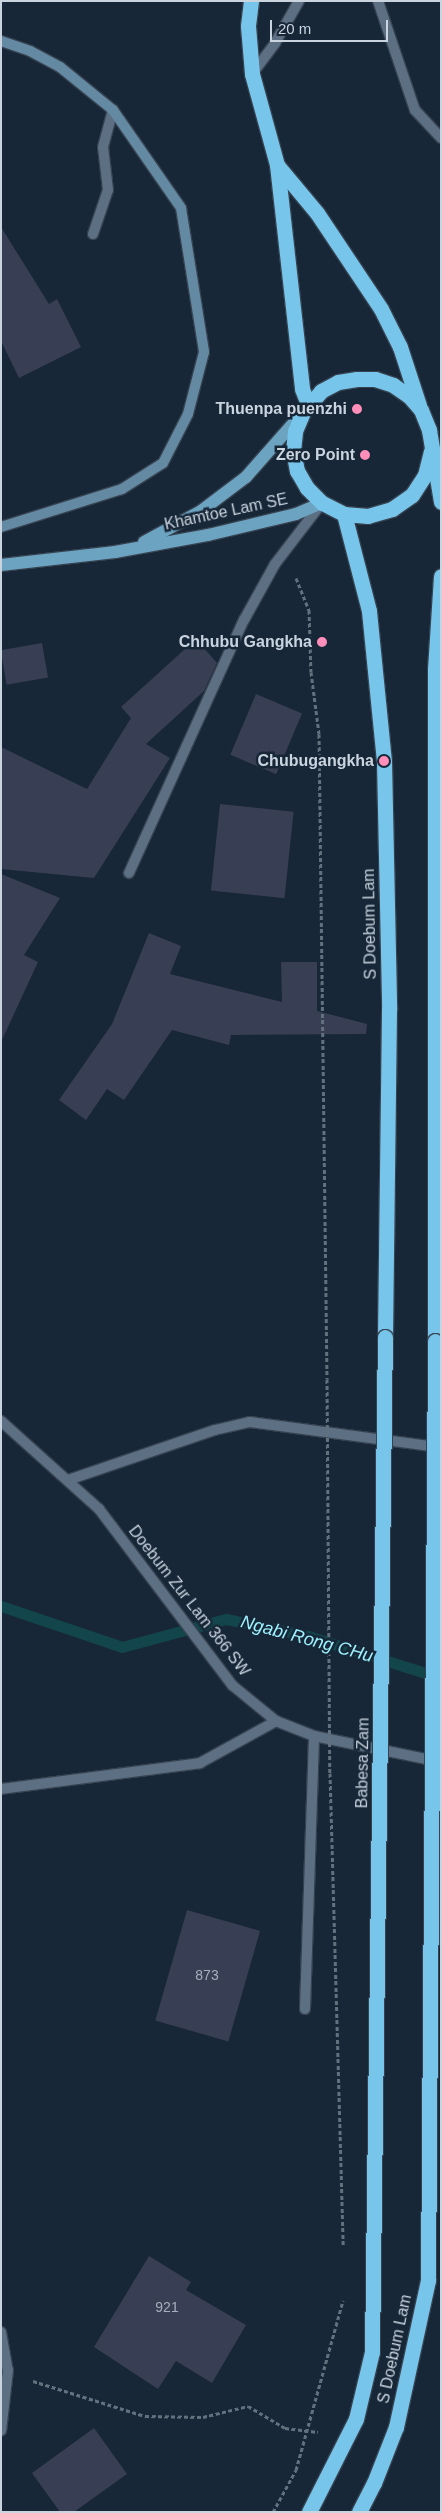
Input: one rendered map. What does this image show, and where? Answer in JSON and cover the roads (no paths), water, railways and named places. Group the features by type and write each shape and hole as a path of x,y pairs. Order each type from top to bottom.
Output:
{"highway":[{"path":"251,1 248,26 252,74 277,165 302,389 306,408"},
{"path":"277,165 317,213 381,309 400,347 420,410 430,430 431,451 441,502"},
{"path":"420,410 409,396 393,385 375,379 338,382 321,391 306,408 295,430 293,451 304,483 322,503 344,514 376,514 392,509 412,495 425,475 431,451"},
{"name":"S Doebum Lam","path":"344,514 369,611 384,761 389,1010 385,1337"},
{"name":"S Doebum Lam","path":"359,2512 374,2483 396,2427 414,2356 428,2280 435,1341 435,669 441,576"},
{"name":"Babesa Zam","path":"375,2188 385,1337"},
{"name":"S Doebum Lam","path":"309,2512 356,2418 372,2352 375,2188"}],"main road":[{"name":"Khamtoe Lam SE","path":"136,547 201,511 246,477 306,408"},
{"name":"Khamtoe Lam SE","path":"1,565 136,547 208,535 296,514 322,503"}],"street":[{"path":"252,74 275,43 299,1"},
{"path":"378,1 415,110 441,138"},
{"path":"1,41 30,51 60,67 113,110 181,208 204,352 188,414 163,463 122,488 1,527"},
{"path":"93,234 108,190 103,147 113,110"},
{"path":"129,873 244,620 275,564 322,503"},
{"name":"Doebum Zur Lam 366 SW","path":"1,1421 99,1509 232,1685 276,1722 314,1736 441,1762"},
{"path":"68,1480 216,1430 250,1422 441,1447"},
{"path":"1,1789 200,1763 276,1722"},
{"path":"305,2008 314,1736"},
{"path":"1,2332 8,2370 1,2431"}],"waterway":[{"name":"Ngabi Rong CHu","path":"1,1606 122,1647 226,1619 308,1636 441,1678"}],"place":[{"name":"Thuenpa puenzhi","path":"357,409"},
{"name":"Zero Point","path":"365,455"},
{"name":"Chhubu Gangkha","path":"322,642"},
{"name":"Chubugangkha","path":"384,761"}]}
